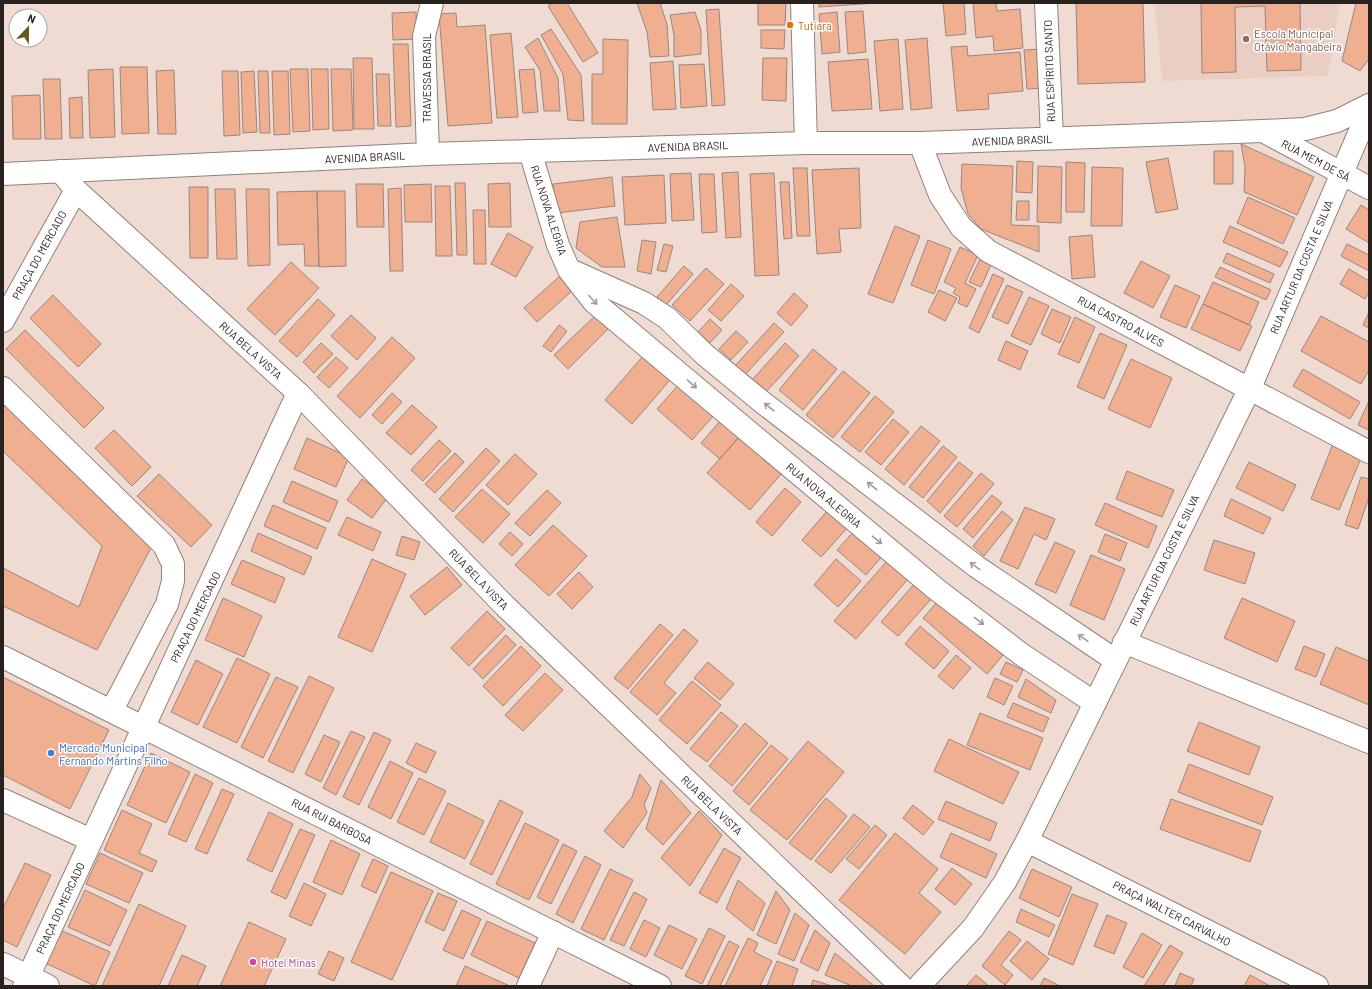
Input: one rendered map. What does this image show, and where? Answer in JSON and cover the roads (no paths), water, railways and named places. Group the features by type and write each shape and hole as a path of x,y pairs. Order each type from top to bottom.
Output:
{"street":[{"name":"TRAVESSA BRASIL","path":"428,154 424,36 432,3"},
{"path":"802,3 806,143"},
{"name":"RUA ESPÍRITO SANTO","path":"1046,3 1052,138"},
{"name":"AVENIDA BRASIL","path":"3,174 428,154 806,143 920,143 1305,129 1337,121 1369,105"},
{"name":"RUA ARTUR DA COSTA E SILVA","path":"919,986 973,928 1005,882 1027,841 1250,388 1369,110"},
{"name":"RUA MEM DE SÁ","path":"1263,131 1369,188"},
{"name":"RUA CASTRO ALVES","path":"920,143 940,194 961,227 988,251 1369,452"},
{"name":"RUA NOVA ALEGRIA","path":"530,151 558,245 569,270 594,302 936,589 1021,654 1095,703"},
{"name":"RUA BELA VISTA","path":"60,172 76,190 298,393 505,606 901,986"},
{"name":"PRAÇA DO MERCADO","path":"3,321 76,190"},
{"name":"RUA NOVA ALEGRIA","path":"569,270 644,303 667,318 704,354 762,402 970,562 1120,651"},
{"path":"3,388 164,545 173,564 173,581 167,604 112,710"},
{"name":"PRAÇA DO MERCADO","path":"26,981 298,393"},
{"path":"1120,651 1369,742"},
{"name":"RUA RUI BARBOSA","path":"3,657 112,710 660,986"},
{"path":"3,800 91,840"},
{"name":"PRAÇA WALTER CARVALHO","path":"1027,841 1317,986"},
{"path":"528,986 553,932"},
{"path":"3,964 26,981 48,986"}],"place":[{"name":"Tutiara","path":"790,25"},
{"name":"Escola Municipal Otávio Mangabeira","path":"1246,39"},
{"name":"Mercado Municipal Fernando Martins Filho","path":"51,753"},
{"name":"Hotel Minas","path":"253,962"}]}
